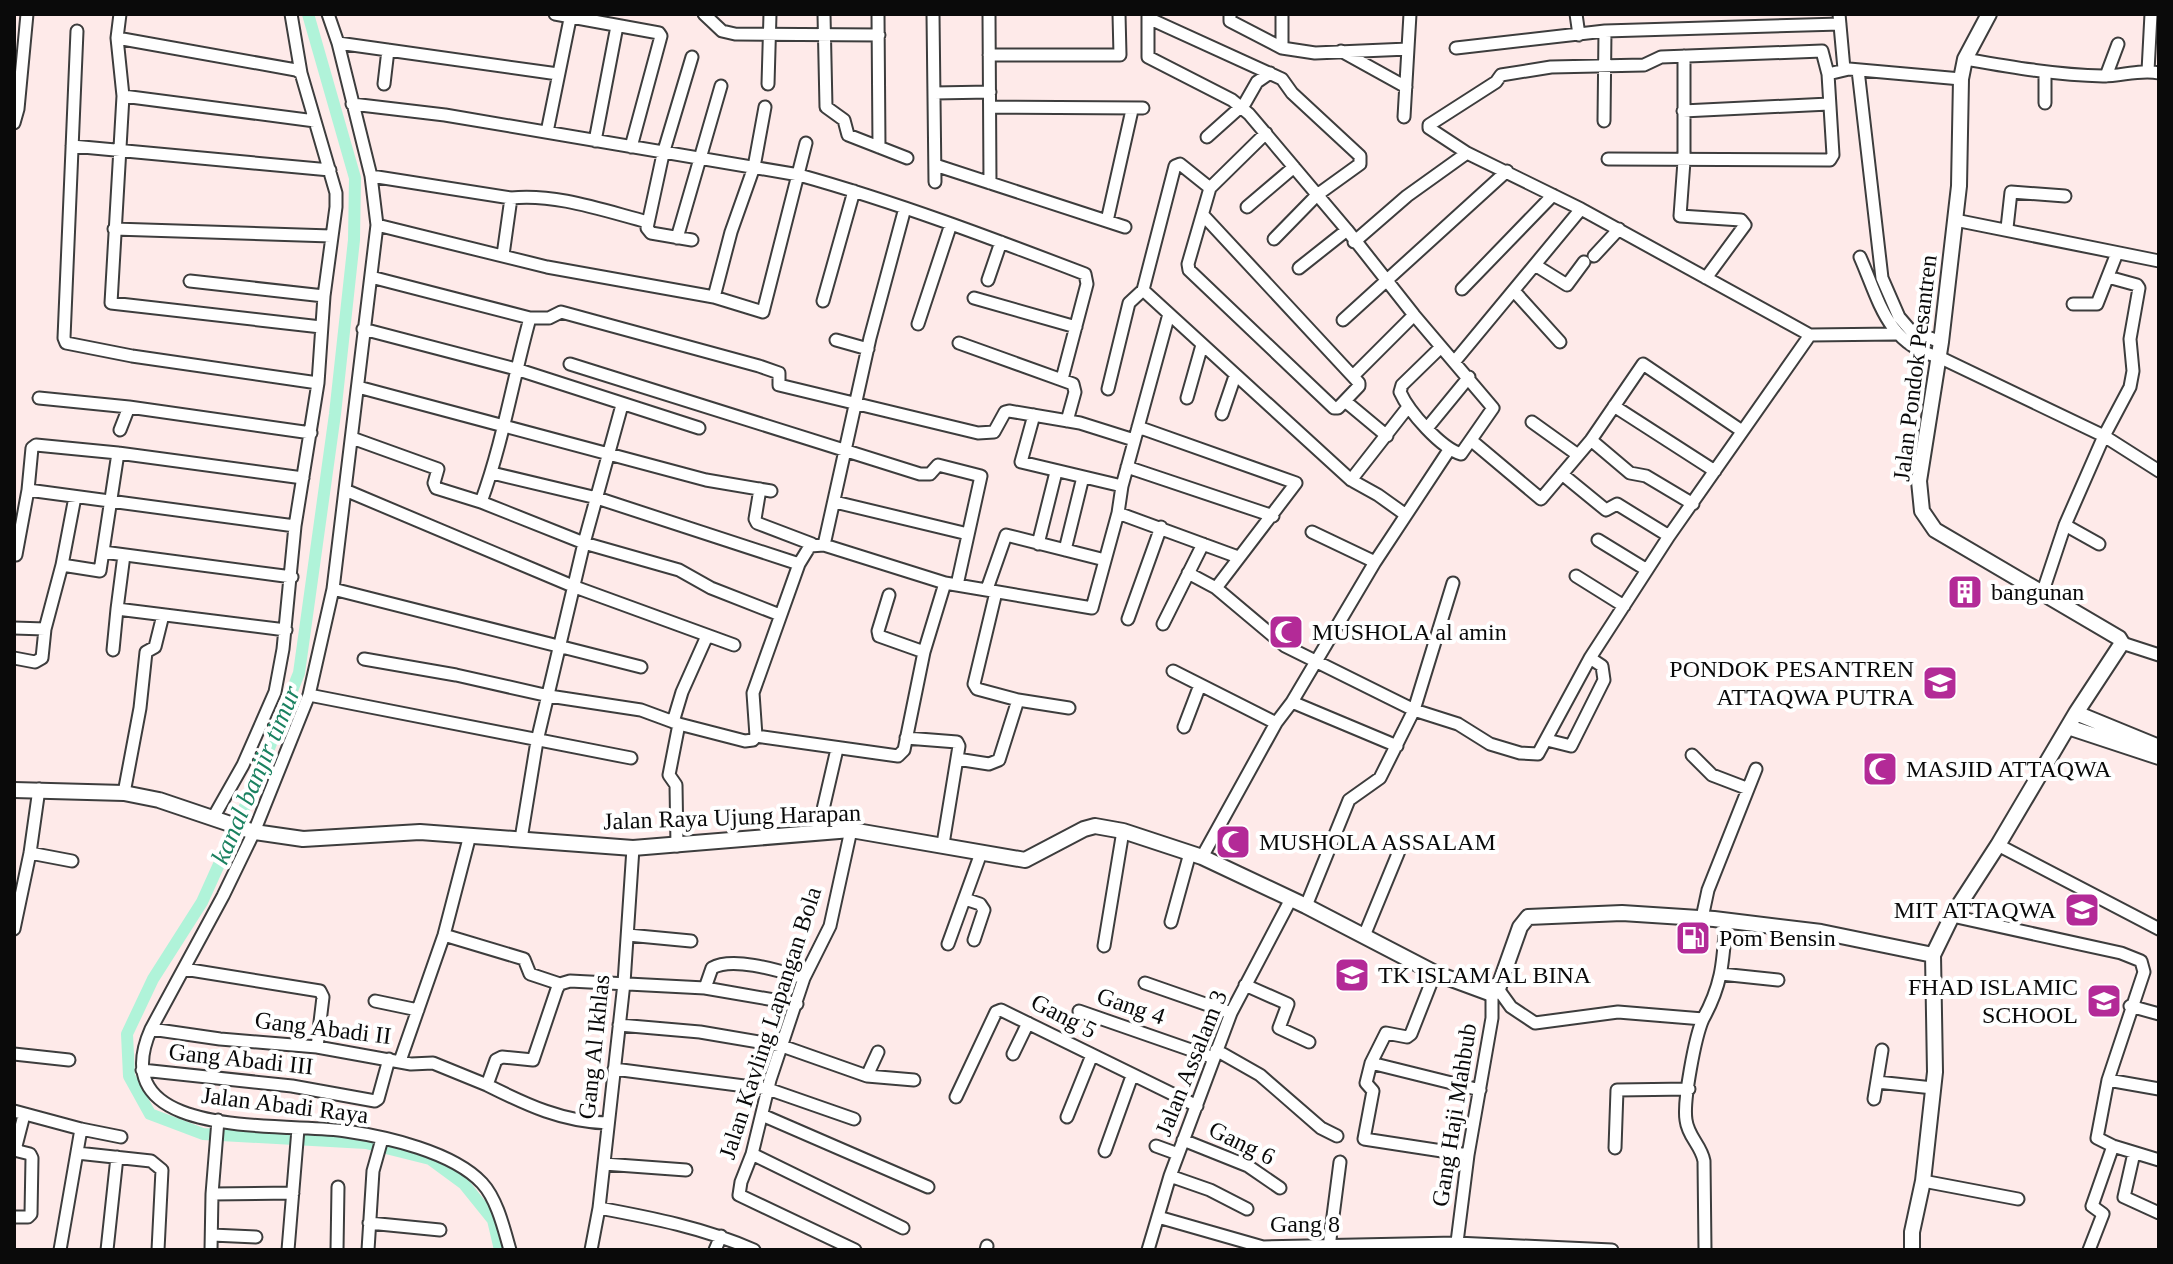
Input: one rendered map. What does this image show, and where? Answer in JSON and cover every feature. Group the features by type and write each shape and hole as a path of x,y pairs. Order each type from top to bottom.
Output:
{"street":[{"path":"14,123 27,14"},
{"path":"120,14 117,38 123,96 111,303 321,327"},
{"path":"291,14 301,73"},
{"path":"142,1070 142,1053 151,1029 184,969 309,695 333,589 377,225 371,176 328,14"},
{"path":"555,14 659,33 661,36 631,147"},
{"path":"768,84 770,14"},
{"path":"824,14 826,107 843,118 848,135 907,158"},
{"path":"878,14 879,147"},
{"path":"933,14 935,182"},
{"path":"989,14 990,183"},
{"path":"989,55 1120,55 1119,14"},
{"path":"1230,14 1230,21 1282,48 1315,53 1408,49"},
{"path":"1282,14 1282,48"},
{"path":"1404,117 1410,14"},
{"path":"1576,14 1579,35"},
{"path":"1712,14 1713,28"},
{"name":"Jalan Pondok Pesantren","path":"1989,14 1965,59 1961,79 1959,186 1940,349 1919,481 1922,511 1935,530 2119,638 2122,643"},
{"path":"1965,59 2045,73 2106,76 2154,72 2151,14"},
{"path":"547,132 571,16"},
{"path":"710,16 722,31 728,33 879,35"},
{"path":"1274,239 1317,195 1360,164 1361,158 1292,93 1284,81 1148,16 1148,57 1240,107 1266,133 1317,195 1347,230 1414,315 1493,408 1461,454 1449,450 1408,407 1401,395 1401,388 1441,347"},
{"path":"1456,48 1605,31 1713,28 1840,19 1852,69 1882,278 1899,317 1911,331 1940,349 2104,436 2159,471"},
{"path":"595,141 617,26"},
{"path":"77,31 66,343 132,356 318,383"},
{"path":"1604,121 1605,31"},
{"path":"117,38 301,73 305,78 336,201 324,296 318,383 295,526 286,630 275,692 219,820"},
{"path":"338,43 558,74"},
{"path":"2106,76 2118,44"},
{"path":"384,84 388,50"},
{"path":"1340,50 1406,87"},
{"path":"1608,159 1831,159 1828,74 1822,51 1661,57 1644,65 1551,67 1500,75 1496,82 1429,125 1430,131 1467,153 1619,229 1810,335 1896,334"},
{"path":"1684,56 1684,161 1680,216 1744,221 1744,228 1706,278"},
{"path":"692,57 663,154 647,230 692,240"},
{"path":"1828,74 1852,69 1961,79"},
{"path":"1207,137 1240,107 1257,82 1270,73"},
{"path":"2045,73 2045,103"},
{"path":"677,238 721,86"},
{"path":"934,93 990,92"},
{"path":"123,96 315,121"},
{"path":"352,104 445,115 799,175 905,208 1085,274 1087,284 1062,379"},
{"path":"1683,111 1829,104"},
{"path":"714,297 731,232 754,167 765,107"},
{"path":"990,107 1137,109 1107,221"},
{"path":"1203,215 1353,376 1359,385 1345,401 1334,408 1191,274 1188,264 1210,188 1266,133"},
{"path":"377,225 547,267 714,297 760,313 764,310 806,143"},
{"path":"72,146 330,170"},
{"path":"1354,242 1407,196 1467,153"},
{"path":"1108,389 1129,303 1143,290 1175,166 1180,164 1210,188"},
{"path":"935,165 1125,227"},
{"path":"1247,207 1294,167"},
{"path":"1343,320 1507,171"},
{"path":"371,176 511,198 523,196 648,222"},
{"path":"823,301 854,191"},
{"path":"2007,228 2011,192 2065,196"},
{"path":"1462,289 1553,195"},
{"path":"503,255 511,198"},
{"path":"364,659 549,696 641,710 676,723 745,741 753,740 756,736 753,693 799,564 818,544 835,502 855,403 905,208"},
{"path":"1455,361 1581,209"},
{"path":"1955,220 2007,228 2159,261"},
{"path":"918,324 951,224"},
{"path":"114,229 331,236"},
{"path":"1535,265 1567,285 1619,229"},
{"path":"1299,268 1347,230"},
{"path":"988,280 1001,242"},
{"path":"2073,304 2097,304 2117,253"},
{"path":"1860,257 1896,334 1921,353 1940,349"},
{"path":"371,277 530,318 549,318 561,312 759,366 779,373 779,385 988,434 997,430 1005,412 1009,411 1067,421 1134,440"},
{"path":"2042,594 2065,525 2104,436 2130,387 2133,371 2130,339 2139,288 2108,277"},
{"path":"190,281 324,296"},
{"path":"1143,290 1351,480 1406,515"},
{"path":"1514,291 1560,342"},
{"path":"974,298 1076,327"},
{"path":"358,387 706,480 766,490 755,519 757,523 951,584 1092,608 1169,314"},
{"path":"1353,376 1414,315"},
{"path":"481,502 505,425 530,318"},
{"path":"363,329 516,369 699,428"},
{"path":"1188,573 1216,588 1269,634 1315,661 1414,710 1458,724 1490,744 1520,753 1538,754 1590,658 1669,536 1810,335"},
{"path":"836,340 868,349"},
{"path":"959,343 1073,384 1075,392 1067,421"},
{"path":"1187,398 1202,345"},
{"path":"570,364 926,476 938,465 981,476 968,534 924,652 904,750 898,756 756,736"},
{"path":"1472,441 1540,498 1591,440 1643,364 1742,431"},
{"path":"1222,414 1235,376"},
{"path":"1428,427 1469,377"},
{"path":"39,398 129,407 311,433"},
{"path":"1345,401 1387,436"},
{"path":"521,839 537,741 584,543 622,405"},
{"path":"1614,406 1715,471"},
{"path":"120,430 129,407"},
{"path":"1351,480 1408,407"},
{"path":"1034,415 1021,462 1122,486"},
{"path":"1532,422 1578,455"},
{"path":"1138,427 1296,483 1216,588"},
{"path":"352,438 438,469 434,483 436,488 481,502 584,543 679,570 711,588 780,615"},
{"path":"1591,440 1630,473 1646,476 1693,504"},
{"path":"16,555 33,446 118,453 303,478"},
{"path":"1171,922 1196,855 1375,562 1449,450"},
{"path":"62,565 100,571 118,453"},
{"path":"1127,467 1273,516"},
{"path":"1038,544 1056,472"},
{"path":"492,473 597,498 799,564"},
{"path":"1562,474 1606,510 1617,504 1669,536"},
{"path":"1065,550 1083,477"},
{"path":"28,490 295,526"},
{"path":"345,490 575,587 734,645"},
{"path":"14,658 35,662 42,658 45,629 75,497"},
{"path":"835,502 968,534"},
{"path":"1118,513 1238,557"},
{"path":"2065,525 2099,544"},
{"path":"1128,619 1161,527"},
{"path":"1312,532 1375,562"},
{"path":"1069,708 1018,700 977,689 974,684 1004,535 1105,560"},
{"path":"1598,540 1647,570"},
{"path":"1163,624 1203,544"},
{"path":"103,552 292,577"},
{"path":"113,650 124,555"},
{"path":"1576,576 1624,606"},
{"path":"1306,906 1349,800 1380,778 1414,710 1453,583"},
{"path":"333,589 641,667"},
{"path":"889,595 878,634 924,652"},
{"path":"117,609 286,630"},
{"path":"124,793 140,708 146,652 155,647 163,615"},
{"path":"14,628 45,629"},
{"path":"677,846 676,785 669,775 676,723 682,692 707,636"},
{"path":"1912,1250 1933,1088 1936,1044 1933,955 1952,916 2122,643 2159,655"},
{"path":"1547,740 1571,746 1604,680 1602,666 1590,658"},
{"path":"1173,671 1276,723"},
{"path":"1184,727 1200,685"},
{"path":"309,695 631,758"},
{"path":"957,759 989,764 999,760 1018,700"},
{"path":"1292,702 1397,746"},
{"path":"2076,713 2159,747"},
{"path":"2068,727 2159,757"},
{"path":"906,738 957,742 959,746 943,844"},
{"path":"818,831 837,749"},
{"path":"1692,755 1712,775 1746,788"},
{"path":"1702,918 1708,890 1756,769"},
{"path":"14,929 39,789"},
{"name":"Jalan Raya Ujung Harapan","path":"14,790 124,793 159,800 248,830 303,839 420,832 633,848 851,830 1025,860 1095,826 1123,831 1196,855 1306,906 1435,973 1495,992"},
{"name":"Jalan Kavling Lapangan Bola","path":"851,830 830,926 804,978 768,1089 739,1195 855,1250"},
{"path":"1104,946 1123,831"},
{"name":"Gang Abadi II","path":"151,1029 220,1039 317,1047 394,1060 418,1010 444,935 470,835"},
{"path":"1364,936 1404,839"},
{"path":"1998,845 2159,929"},
{"name":"Gang Al Ikhlas","path":"591,1250 599,1208 624,983 633,848"},
{"path":"30,853 72,861"},
{"path":"948,944 981,853"},
{"path":"965,899 980,904 984,910 974,940"},
{"name":"Jalan Assalam 3","path":"1148,1250 1170,1176 1231,1013 1291,899"},
{"path":"1703,1019 1618,1012 1535,1023 1495,992 1520,927 1528,917 1622,913 1726,920 1821,932 1933,955"},
{"path":"1952,916 2135,958 2144,967 2108,1080 2097,1138 2159,1160"},
{"path":"1705,1250 1704,1161 1686,1120 1698,1031 1717,993 1721,974 1726,920"},
{"path":"444,935 524,959 530,974 560,984 570,981 705,988 797,1004"},
{"path":"628,935 691,941"},
{"path":"705,988 712,968 721,963 766,968 804,978"},
{"path":"184,969 323,993 317,1047"},
{"path":"1435,973 1411,1034 1407,1037 1386,1033 1371,1063 1366,1083 1373,1091 1364,1139 1468,1155"},
{"path":"1721,974 1778,980"},
{"path":"1145,983 1231,1013"},
{"path":"487,1085 496,1060 502,1057 533,1060 560,984"},
{"path":"1245,985 1288,1004 1279,1028 1309,1042"},
{"name":"Gang Haji Mahbub","path":"1456,1247 1495,992"},
{"path":"375,1001 418,1010"},
{"path":"2130,1006 2159,1014"},
{"name":"Gang 5","path":"956,1097 996,1012 1001,1010 1197,1106"},
{"name":"Gang 4","path":"1079,1011 1250,1068 1327,1132 1337,1136"},
{"path":"1013,1054 1028,1023"},
{"path":"619,1025 700,1032 782,1046 867,1076 914,1080"},
{"path":"1874,1099 1882,1050"},
{"path":"867,1076 878,1052"},
{"path":"14,1054 69,1060"},
{"path":"1067,1117 1092,1055"},
{"path":"394,1060 411,1064 433,1063 552,1115 577,1121 608,1123"},
{"name":"Gang Abadi III","path":"142,1070 335,1091 377,1100 394,1060"},
{"path":"1371,1063 1480,1090"},
{"path":"614,1069 768,1089 854,1119"},
{"name":"Jalan Abadi Raya","path":"142,1070 146,1082 166,1106 217,1131 297,1138 345,1131 381,1142 430,1151 469,1172 482,1183 493,1199 510,1250"},
{"path":"1105,1151 1132,1076"},
{"path":"2108,1080 2159,1089"},
{"path":"1877,1082 1933,1088"},
{"path":"1615,1148 1617,1090 1689,1089"},
{"path":"14,1217 28,1217 31,1214 32,1158 30,1154 18,1151 16,1146 19,1113 121,1137"},
{"path":"762,1115 928,1187"},
{"path":"60,1250 81,1129"},
{"path":"211,1250 217,1131"},
{"path":"288,1250 297,1138"},
{"name":"Gang 6","path":"1183,1140 1248,1166 1280,1188"},
{"path":"368,1250 376,1162 381,1142"},
{"path":"1156,1146 1178,1154"},
{"path":"2089,1250 2103,1214 2092,1206 2113,1146"},
{"path":"77,1153 151,1161 162,1170 158,1250"},
{"path":"2134,1153 2124,1197 2159,1213"},
{"path":"752,1154 903,1228"},
{"path":"107,1250 117,1157"},
{"path":"1329,1247 1340,1162"},
{"path":"604,1164 686,1170"},
{"path":"1170,1176 1210,1190 1247,1209"},
{"path":"1923,1181 2018,1199"},
{"path":"337,1250 338,1187"},
{"path":"212,1194 293,1193"},
{"path":"599,1208 666,1220 721,1236 754,1250"},
{"name":"Gang 8","path":"1158,1217 1263,1249 1456,1247 1612,1250"},
{"path":"369,1223 440,1230"},
{"path":"212,1235 256,1237"},
{"path":"715,1250 721,1236"}],"waterway":[{"name":"kanal banjir timur","path":"308,14 355,178 354,240 335,414 299,673 252,791 202,902 153,979 127,1034 129,1076 150,1114 203,1134 366,1143 430,1159 464,1184 493,1220 500,1250"}],"place":[{"name":"bangunan","path":"1965,592"},
{"name":"MUSHOLA al amin","path":"1286,632"},
{"name":"PONDOK PESANTREN ATTAQWA PUTRA","path":"1940,683"},
{"name":"MASJID ATTAQWA","path":"1880,769"},
{"name":"MUSHOLA ASSALAM","path":"1233,842"},
{"name":"MIT ATTAQWA","path":"2082,910"},
{"name":"Pom Bensin","path":"1693,938"},
{"name":"TK ISLAM AL BINA","path":"1352,975"},
{"name":"FHAD ISLAMIC SCHOOL","path":"2104,1001"}]}
